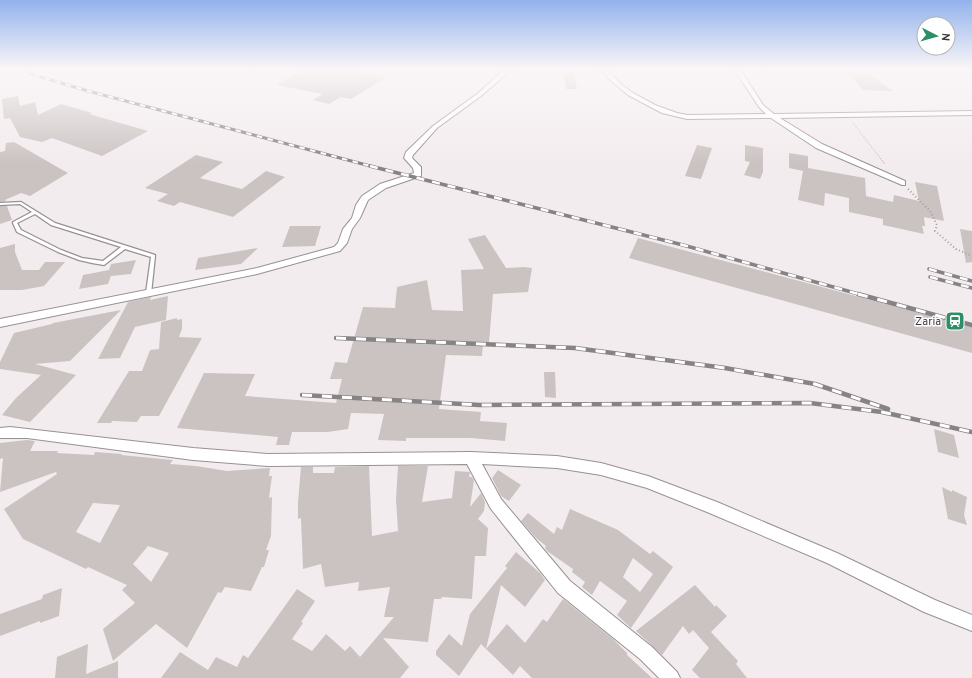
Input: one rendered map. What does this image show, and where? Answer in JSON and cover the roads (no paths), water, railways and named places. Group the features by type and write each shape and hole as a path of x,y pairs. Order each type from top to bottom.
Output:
{"street":[{"path":"0,323 257,270 337,249 346,239 346,232 357,216 358,209 365,198 374,190 389,183 418,174 417,167 408,158 409,154 435,127 472,101"},
{"path":"644,101 667,113 687,117 972,113"},
{"path":"758,101 761,106 773,116 819,146 902,183"},
{"path":"0,433 18,432 192,454 268,460 471,458 577,464 648,482 712,507 832,558 930,606 972,623"},
{"path":"471,458 496,504 564,587 646,653 671,678"}],"lane":[{"path":"0,204 21,203 53,224 153,256 149,293"},
{"path":"35,212 15,223 19,230 66,254 91,262 104,263 124,247"}],"railway":[{"path":"124,101 374,167"},
{"path":"370,166 683,245 862,295"},
{"path":"929,269 972,281"},
{"path":"930,277 972,288"},
{"path":"858,294 972,325"},
{"path":"336,338 575,348 725,368 815,384 888,409"},
{"path":"302,395 480,405 810,403 882,412 972,432"}],"place":[{"name":"Zaria","path":"955,321"}]}
